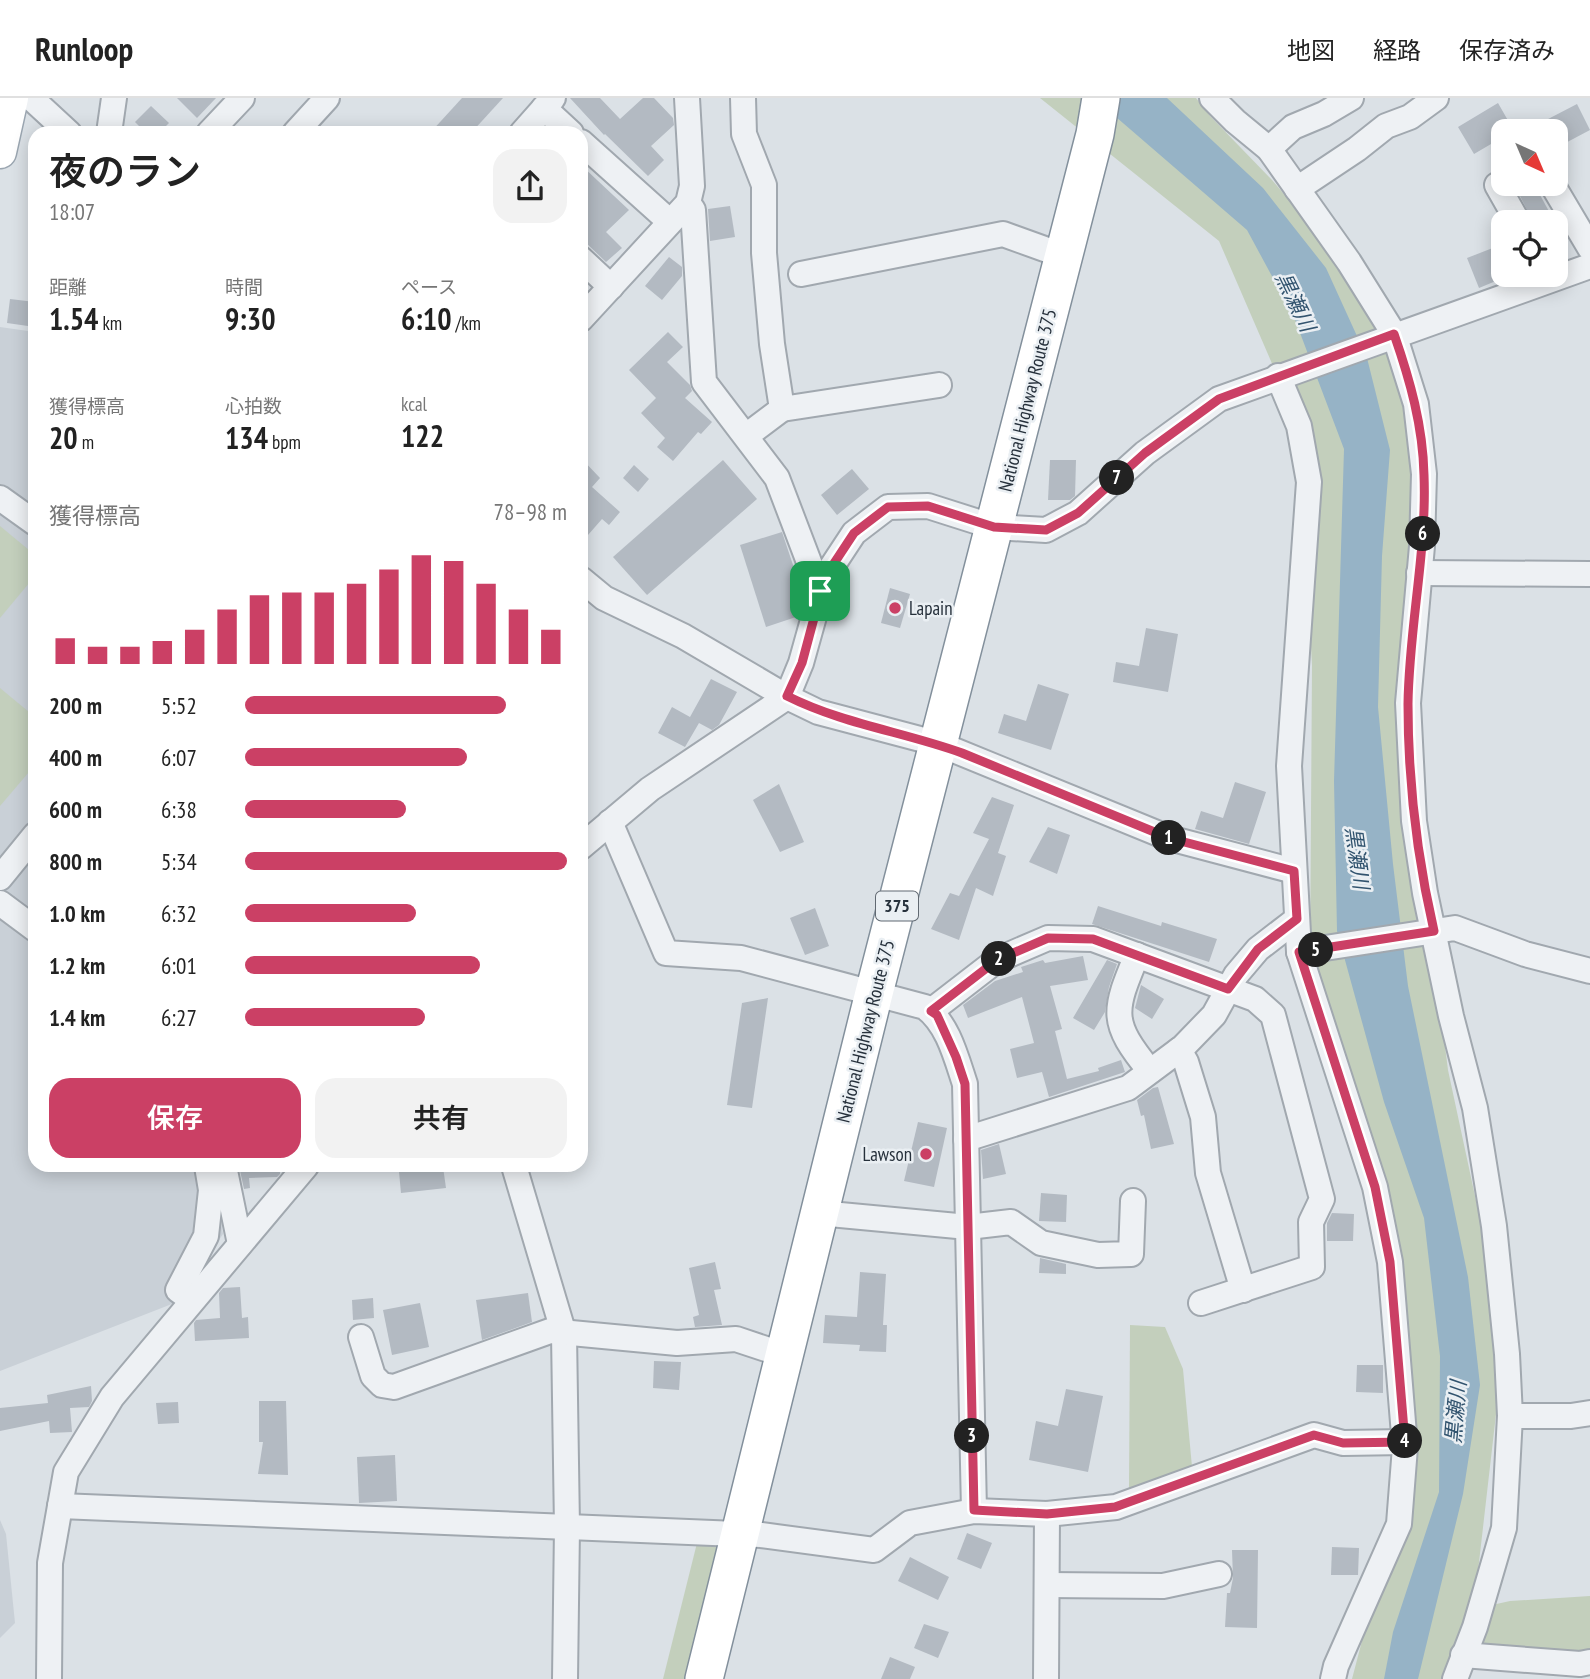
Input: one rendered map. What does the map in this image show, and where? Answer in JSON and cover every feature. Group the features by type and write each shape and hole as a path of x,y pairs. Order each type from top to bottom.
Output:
{"highway":[{"name":"National Highway Route 375","path":"704,1679 874,993 1095,134 1101,98"}],"main road":[{"path":"0,152 12,98"}],"street":[{"path":"31,98 61,126"},
{"path":"110,126 114,98"},
{"path":"216,126 242,98"},
{"path":"301,126 327,98"},
{"path":"588,312 688,203 692,186 687,98"},
{"path":"743,98 744,134 764,185 764,253 772,344 782,409"},
{"path":"1212,98 1269,149 1349,262 1394,334 1416,404 1424,474 1422,546 1408,703 1415,821 1430,932 1475,1108 1492,1213 1507,1354 1510,1416 1504,1528 1475,1627 1455,1679"},
{"path":"1269,149 1293,127 1324,114 1351,98"},
{"path":"1297,190 1386,127 1410,117 1436,98"},
{"path":"528,126 549,103 566,126"},
{"path":"588,148 669,221"},
{"path":"1559,196 1590,248"},
{"path":"688,203 693,210 704,382 777,478 820,591"},
{"path":"801,274 1003,234 1064,256"},
{"path":"588,266 611,287"},
{"path":"1568,272 1590,266"},
{"path":"588,841 650,789 787,696 802,663 825,577 854,533 888,507 928,506 994,527 1046,530 1078,513 1145,453 1219,399 1522,287"},
{"path":"1278,376 1299,426 1309,482 1289,766 1297,919 1375,1187 1390,1262 1405,1442 1399,1524 1336,1665 1333,1679"},
{"path":"746,436 782,409 939,385"},
{"path":"0,498 28,518"},
{"path":"1419,573 1590,574"},
{"path":"588,585 604,598 683,636 818,712 939,744 1169,838 1294,871"},
{"path":"610,822 666,953 741,958 925,1007 937,1015 965,1084 974,1510"},
{"path":"0,878 28,844"},
{"path":"5,908 28,924"},
{"path":"966,1139 1128,1087 1179,1050 1214,1015 1228,989 1258,949 1297,919"},
{"path":"1306,951 1455,928 1525,954 1590,971"},
{"path":"931,1011 997,960 1048,938 1093,939 1255,999 1273,1015 1322,1199 1311,1222 1312,1267 1201,1303"},
{"path":"1137,955 1121,993 1118,1021 1131,1048 1150,1072"},
{"path":"1179,1050 1186,1062 1203,1117 1208,1172 1242,1290"},
{"path":"192,1300 178,1290 205,1236 211,1190 208,1172"},
{"path":"225,1172 240,1244"},
{"path":"49,1679 50,1563 66,1472 112,1397 301,1172"},
{"path":"516,1172 564,1334 567,1527 565,1679"},
{"path":"819,1213 968,1227 1011,1222 1041,1243 1098,1255 1131,1254 1133,1201"},
{"path":"361,1337 373,1376 382,1385 394,1387 550,1331 677,1343 736,1339 784,1354"},
{"path":"1510,1416 1571,1416 1590,1413"},
{"path":"60,1506 740,1534 874,1550 910,1522 974,1510 1047,1514 1115,1507 1314,1435 1343,1443 1405,1442"},
{"path":"1046,1679 1047,1514"},
{"path":"1047,1585 1163,1586 1219,1574"},
{"path":"1463,1655 1580,1664 1590,1662"}],"shaded area":[{"path":"0,327 28,331 28,1172 212,1172 223,1234 177,1302 0,1371"},
{"path":"0,1520 6,1534 15,1623 0,1638"}],"green space":[{"path":"1040,98 1196,98 1272,180 1336,255 1407,373 1422,546 1412,781 1448,1070 1505,1336 1478,1571 1448,1679 1352,1679 1374,1595 1405,1522 1375,1187 1310,963 1312,665 1299,426 1219,241"},
{"path":"0,526 28,549 28,584 0,618"},
{"path":"0,688 28,711 28,773 0,806"},
{"path":"1130,1325 1165,1327 1183,1369 1192,1467 1129,1488"},
{"path":"698,1539 715,1541 725,1551 693,1679 663,1679"},
{"path":"1590,1596 1590,1652 1566,1655 1478,1644 1492,1605 1510,1601"}],"water":[{"name":"黒瀬川","path":"1091,98 1167,98 1263,188 1326,268 1367,358 1390,450 1382,556 1378,707 1393,864 1408,986 1468,1277 1480,1385 1463,1494 1418,1679 1384,1679 1393,1632 1439,1492 1440,1356 1424,1218 1384,1102 1337,931 1334,781 1344,449 1294,317 1247,230"}],"building":[{"path":"177,98 216,98 197,118"},
{"path":"462,98 503,98 477,126 436,126"},
{"path":"570,98 600,98 620,119 643,98 654,98 673,118 674,125 651,146 664,160 648,176 604,135"},
{"path":"1498,103 1507,119 1491,119 1491,144 1474,154 1458,127"},
{"path":"1577,104 1590,130 1568,142 1568,119 1548,119"},
{"path":"151,106 169,123 166,126 139,126 135,122"},
{"path":"588,172 629,210 606,232 622,248 606,262 588,245"},
{"path":"1520,196 1541,196 1548,210 1527,210"},
{"path":"730,206 735,237 710,241 708,209"},
{"path":"1491,249 1491,283 1479,288 1467,258"},
{"path":"669,257 682,267 682,276 662,300 645,286"},
{"path":"10,299 28,301 28,326 7,323"},
{"path":"668,332 683,347 667,362 690,385 692,391 685,398 712,422 701,434 698,432 673,461 657,447 665,438 641,413 656,398 629,370"},
{"path":"723,460 757,499 647,595 613,557"},
{"path":"1050,460 1076,460 1075,496 1070,500 1048,500"},
{"path":"588,465 600,478 592,487 620,512 609,525 602,519 588,535"},
{"path":"634,465 649,479 638,492 623,478"},
{"path":"852,469 869,489 837,515 821,495"},
{"path":"782,532 804,598 799,616 766,627 740,545"},
{"name":"Lapain","path":"890,588 910,594 900,628 881,623"},
{"path":"1146,628 1178,634 1168,692 1113,682 1116,662 1139,666"},
{"path":"711,679 737,692 719,725 712,730 699,723 685,747 658,733 672,707 690,717"},
{"path":"1038,684 1069,694 1051,750 998,733 1004,714 1026,721"},
{"path":"1235,782 1266,792 1249,844 1195,829 1201,811 1223,818"},
{"path":"779,784 804,842 780,852 753,800"},
{"path":"992,797 1014,805 998,853 1006,856 993,896 976,888 959,940 931,929 950,893 959,896 989,839 973,833"},
{"path":"1048,827 1070,835 1057,874 1029,862"},
{"path":"1098,906 1161,926 1162,922 1217,939 1209,962 1092,924"},
{"path":"815,908 829,946 805,955 790,918"},
{"path":"1083,956 1088,980 1050,986 1062,1029 1055,1031 1067,1079 1099,1071 1098,1068 1121,1060 1125,1072 1049,1097 1042,1072 1017,1078 1010,1049 1034,1043 1022,997 968,1018 963,1005 995,981 1023,972 1021,967 1043,960 1045,963"},
{"path":"1107,960 1117,964 1109,987 1105,1012 1094,1030 1073,1018"},
{"path":"1141,985 1164,999 1152,1019 1135,1008"},
{"path":"768,998 752,1108 727,1105 742,1003"},
{"path":"1158,1087 1174,1144 1151,1149 1144,1115 1141,1116 1137,1100"},
{"name":"Lawson","path":"918,1122 947,1128 934,1187 904,1181"},
{"path":"999,1144 1006,1174 983,1179 981,1150"},
{"path":"240,1172 280,1172 277,1177 249,1178 250,1188 244,1189"},
{"path":"399,1172 444,1172 446,1188 401,1193"},
{"path":"1041,1193 1067,1195 1066,1222 1039,1221"},
{"path":"1332,1213 1354,1214 1353,1241 1327,1241 1327,1223"},
{"path":"1040,1258 1066,1264 1066,1274 1039,1273"},
{"path":"715,1262 721,1289 714,1290 722,1325 695,1327 693,1317 699,1315 689,1268"},
{"path":"860,1272 886,1274 883,1325 887,1325 886,1352 859,1351 860,1345 823,1343 825,1315 857,1317"},
{"path":"240,1287 242,1318 248,1317 249,1338 195,1341 196,1320 220,1318 219,1293 223,1288"},
{"path":"528,1293 532,1322 482,1340 476,1300"},
{"path":"373,1298 374,1318 353,1320 352,1300"},
{"path":"420,1303 429,1347 392,1355 383,1310"},
{"path":"654,1361 681,1362 679,1390 653,1388"},
{"path":"1357,1365 1383,1365 1383,1393 1356,1392"},
{"path":"91,1386 92,1401 89,1407 70,1408 72,1432 50,1433 49,1421 0,1431 0,1408 48,1403 47,1395"},
{"path":"1066,1389 1103,1396 1088,1472 1029,1460 1036,1421 1058,1426"},
{"path":"259,1401 286,1401 288,1475 258,1474 263,1442 259,1442"},
{"path":"178,1402 179,1423 158,1424 156,1403"},
{"path":"395,1455 397,1501 359,1503 357,1457"},
{"path":"967,1533 992,1543 981,1569 957,1559"},
{"path":"1332,1547 1359,1548 1358,1575 1331,1575"},
{"path":"1232,1550 1258,1550 1257,1628 1225,1627 1227,1593 1230,1593 1233,1578"},
{"path":"910,1557 949,1577 938,1600 898,1581"},
{"path":"924,1624 949,1632 938,1658 914,1648"},
{"path":"890,1657 915,1667 910,1679 881,1679"}],"place":[{"name":"Lapain","path":"895,608"},
{"name":"Lawson","path":"926,1154"}],"route":[{"path":"1394,334 1416,404 1424,474 1422,546 1408,703 1415,821 1425,893 1434,931 1299,952 1375,1187 1390,1262 1405,1442 1343,1443 1314,1435 1115,1507 1047,1514 974,1510 965,1084 937,1015 931,1011 997,960 1048,938 1093,939 1228,989 1258,949 1297,919 1294,871 1169,838 939,744 818,712 787,696 802,663 820,591 825,577 854,533 888,507 928,506 994,527 1046,530 1078,513 1145,453 1219,399 1394,334"}]}
